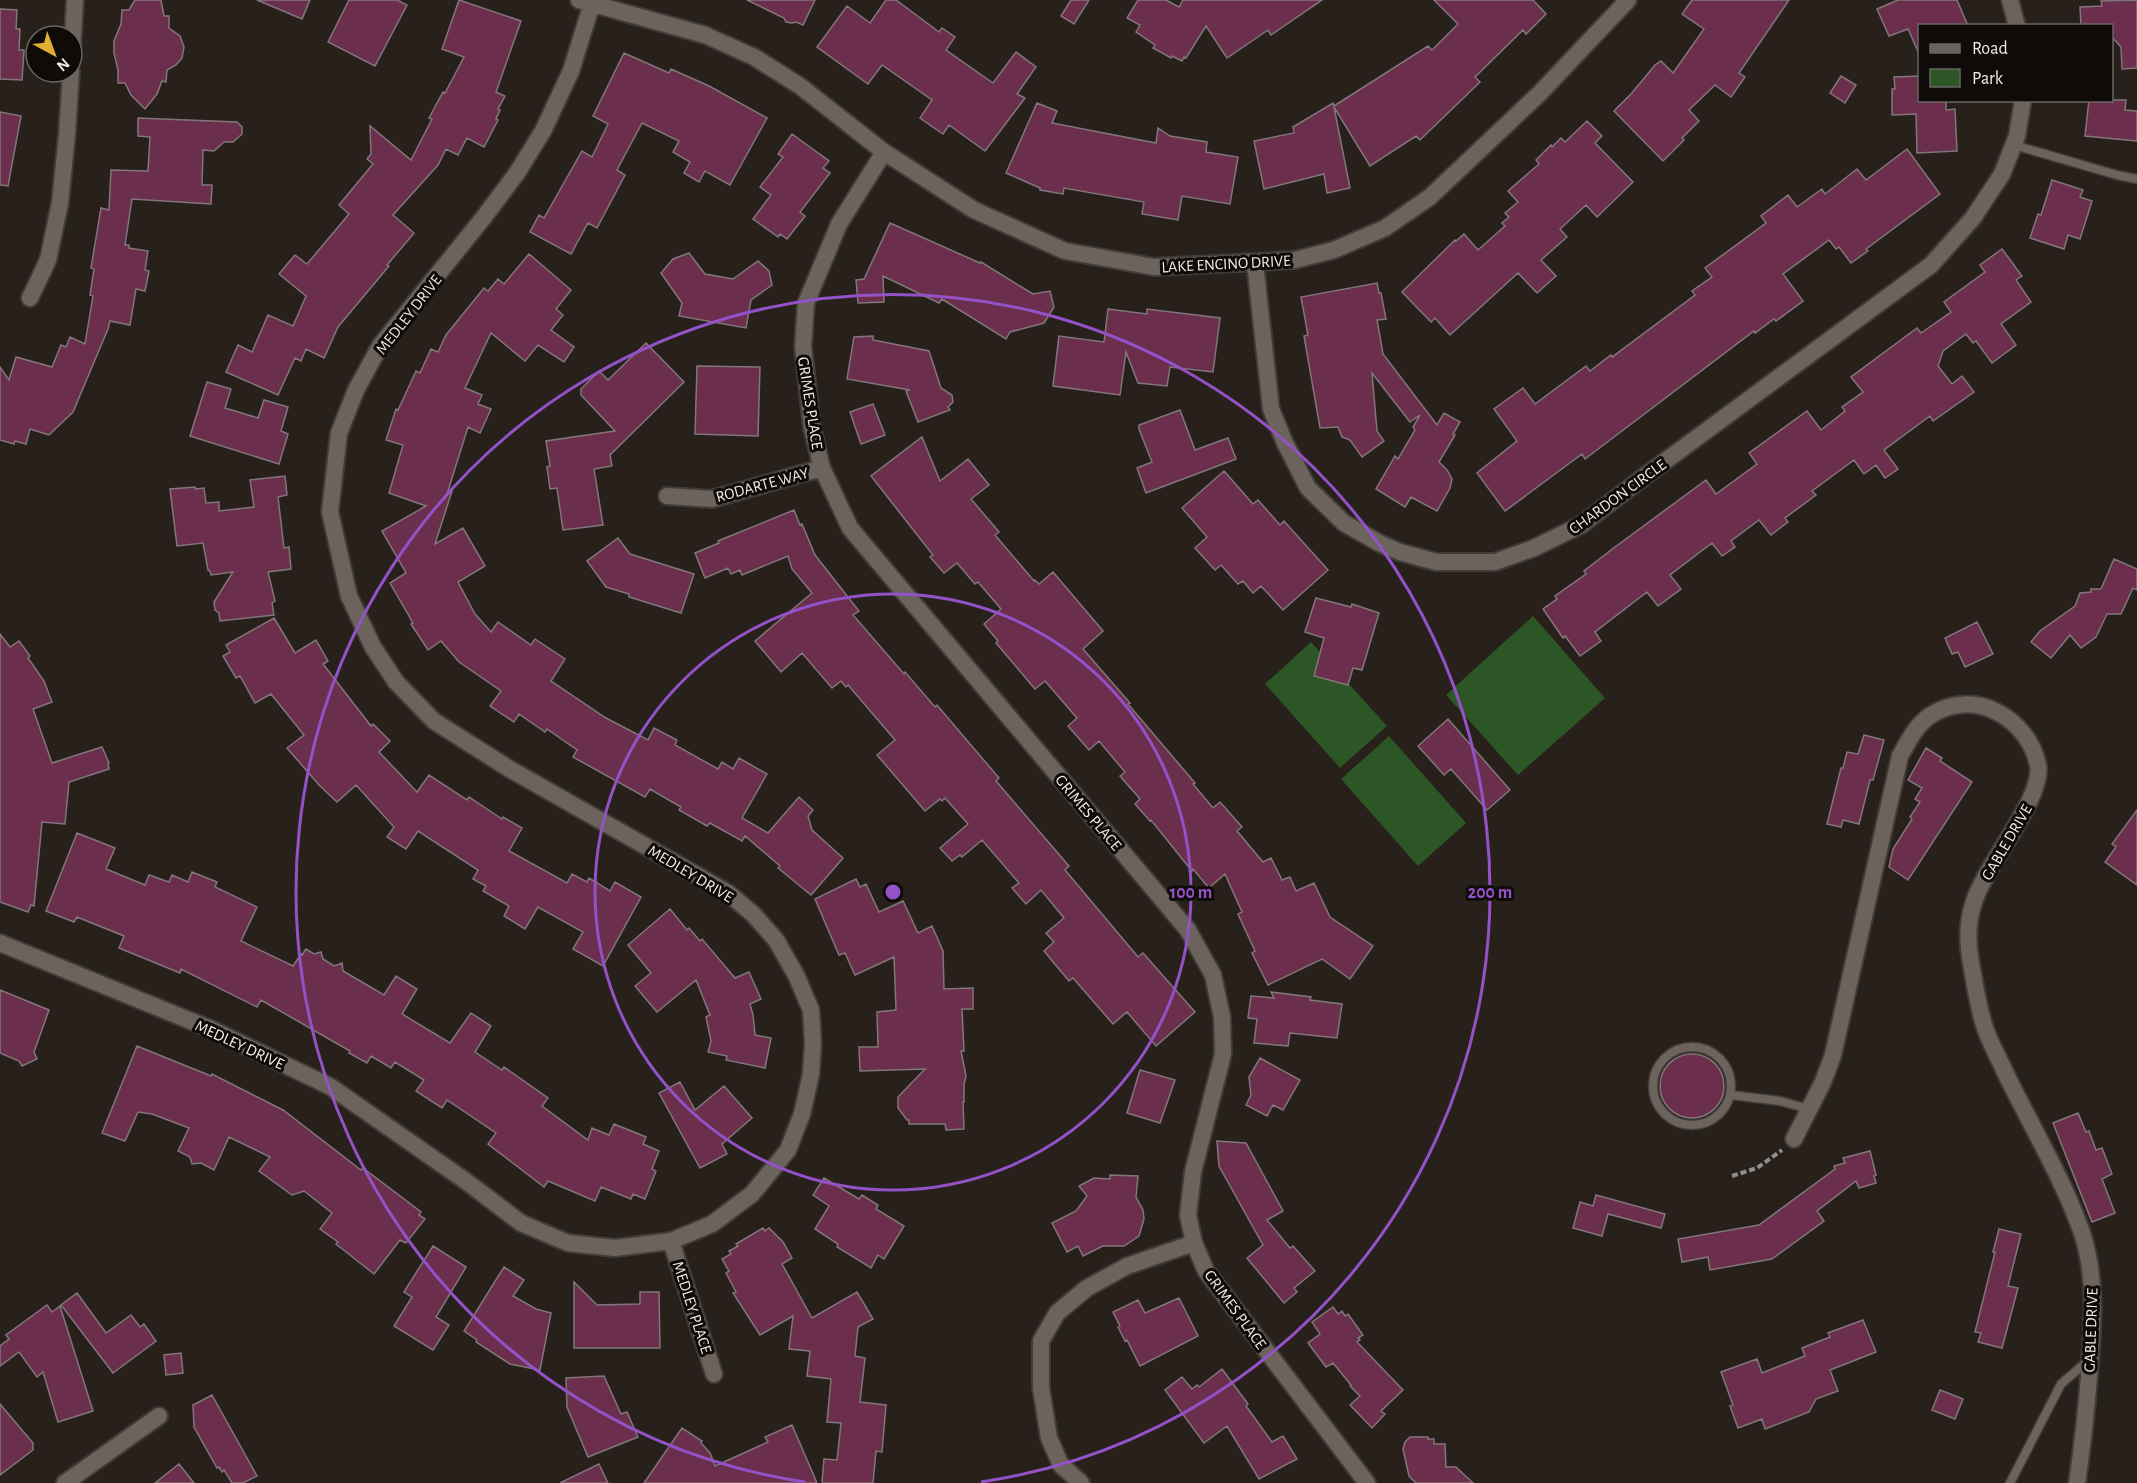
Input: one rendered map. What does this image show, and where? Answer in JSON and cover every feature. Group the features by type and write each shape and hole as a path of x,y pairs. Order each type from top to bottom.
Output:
{"street":[{"path":"74,24 75,0"},
{"name":"LAKE ENCINO DRIVE","path":"588,1 705,35 754,57 800,86 884,152 974,210 1065,251 1154,267 1295,260 1334,250 1386,228 1430,197 1540,93 1628,0"},
{"path":"2010,0 2016,24"},
{"name":"MEDLEY DRIVE","path":"0,943 213,1030 331,1087 468,1182 521,1223 568,1243 615,1248 671,1241 712,1224 752,1194 788,1150 805,1104 811,1074 813,1043 811,1010 796,975 776,940 753,914 728,893 508,768 434,721 396,682 373,647 349,596 330,512 339,433 356,390 380,346 484,217 543,131 571,71 588,1"},
{"path":"30,298 48,260 60,203 68,134 70,84"},
{"name":"CHARDON CIRCLE","path":"1256,263 1271,409 1308,488 1344,523 1400,552 1436,562 1495,562 1543,544 1581,525 1930,265 1973,218 2002,174 2017,136 2023,102"},
{"name":"GRIMES PLACE","path":"884,152 839,224 806,303 803,347 806,386 812,428 822,468 850,528 1188,930 1213,975 1222,1017 1223,1053 1193,1172 1188,1215 1194,1243 1206,1271 1367,1483"},
{"name":"RODARTE WAY","path":"667,496 712,499 822,468"},
{"name":"GABLE DRIVE","path":"1794,1139 1823,1082 1833,1055 1900,756 1915,729 1932,715 1953,705 1984,705 2007,717 2028,738 2038,767 2033,796 1988,870 1974,900 1968,927 1970,959 1986,1031 2069,1200 2083,1236 2092,1282 2093,1318 2085,1426 2077,1483"},
{"name":"MEDLEY PLACE","path":"671,1241 714,1374"},
{"path":"1081,1483 1061,1466 1049,1438 1041,1388 1041,1341 1057,1313 1087,1288 1127,1266 1194,1243"},
{"path":"66,1483 159,1416"}],"lane":[{"path":"2014,145 2137,179"},
{"path":"1696,1046 1709,1050 1721,1058 1732,1082 1731,1095 1719,1116 1708,1122 1684,1125 1663,1113 1656,1102 1653,1089 1654,1075 1660,1063 1670,1053 1696,1046"},
{"path":"1731,1095 1780,1101 1809,1109"},
{"path":"2010,1483 2061,1384 2090,1359"}],"path":[{"path":"1732,1176 1757,1168 1794,1139"}],"green space":[{"path":"1533,616 1605,698 1518,775 1446,695"},
{"path":"1311,642 1387,726 1340,768 1265,684"},
{"path":"1389,736 1466,823 1418,866 1341,779"}],"building":[{"path":"135,0 161,0 164,16 169,16 169,28 180,36 184,47 182,58 167,70 166,82 162,81 157,94 145,109 131,95 125,83 118,83 114,53 114,41 121,24 122,10 129,10"},
{"path":"257,0 310,0 302,19"},
{"path":"349,0 397,0 407,5 375,66 328,42"},
{"path":"459,0 521,21 496,92 505,96 498,109 500,110 496,119 498,120 484,147 467,138 458,155 446,149 438,165 393,215 414,233 338,327 324,358 306,349 301,361 295,358 278,395 226,372 238,345 252,352 268,315 293,326 306,296 279,274 295,255 307,264 349,214 339,205 373,164 367,159 371,154 370,126 411,160 432,119 429,118 464,57 442,49"},
{"path":"747,0 815,0 803,25 786,22 784,18"},
{"path":"886,0 896,0 939,32 942,28 955,37 946,50 993,83 1016,52 1036,67 1017,94 1025,98 985,151 949,125 943,134 920,118 932,100 882,65 868,84 817,47 847,6 870,23"},
{"path":"1071,0 1089,0 1074,24 1061,16"},
{"path":"1138,0 1166,0 1179,7 1183,0 1322,0 1271,35 1268,30 1227,58 1206,26 1182,61 1153,48 1155,45 1136,32 1140,25 1127,18"},
{"path":"1434,0 1533,0 1546,14 1526,34 1523,30 1475,77 1480,82 1420,140 1416,136 1370,166 1334,107 1350,188 1327,193 1324,174 1264,189 1254,141 1294,133 1293,127 1333,103 1334,106 1428,46 1432,50 1458,24"},
{"path":"1692,0 1789,0 1739,73 1745,77 1731,97 1715,85 1689,110 1699,121 1663,161 1614,111 1661,61 1673,73 1704,29 1682,14"},
{"path":"1898,0 1957,0 1967,24 1918,24 1918,52 1908,29 1889,36 1877,9"},
{"path":"2137,0 2137,68 2122,69 2121,47 2113,38 2113,24 2081,24 2080,7 2102,6 2101,1"},
{"path":"0,9 17,10 16,29 20,29 19,50 24,50 22,80 0,79"},
{"path":"624,53 669,73 671,69 709,86 767,118 730,185 705,171 699,182 684,173 690,162 673,152 679,141 642,123 617,170 625,175 597,228 588,223 571,254 530,232 539,215 544,218 582,151 592,157 608,124 593,116"},
{"path":"1841,76 1856,85 1845,103 1830,93"},
{"path":"1918,76 1918,102 1946,102 1946,110 1955,109 1957,151 1917,153 1916,114 1892,115 1894,77"},
{"path":"2126,100 2125,110 2137,111 2137,141 2085,136 2089,102"},
{"path":"1037,103 1057,111 1052,123 1156,143 1158,128 1170,136 1207,142 1206,152 1238,157 1230,204 1182,196 1178,220 1142,214 1144,202 1064,188 1063,194 1040,190 1006,173"},
{"path":"0,112 21,116 8,186 0,185"},
{"path":"138,118 237,122 242,127 242,134 233,142 224,142 214,151 203,150 202,185 212,185 211,204 132,199 125,245 129,245 129,248 148,251 145,270 149,271 145,291 136,289 130,325 110,321 73,412 49,435 30,429 26,444 15,441 14,444 0,440 0,367 9,380 16,357 52,367 61,345 66,347 70,337 85,344 93,296 90,295 94,269 91,268 101,208 109,210 111,170 148,171 150,137 138,136"},
{"path":"1587,121 1602,136 1595,143 1633,182 1597,217 1586,205 1560,229 1567,237 1541,260 1556,276 1537,293 1518,273 1450,335 1435,318 1431,322 1402,292 1464,234 1478,250 1505,226 1502,223 1509,217 1505,213 1518,202 1508,191 1539,164 1536,160 1551,145 1552,147 1561,138 1565,142"},
{"path":"792,134 829,161 823,168 830,173 800,212 805,216 787,239 780,234 778,237 753,219 771,195 760,187 783,157 778,154"},
{"path":"1907,149 1940,194 1866,249 1868,251 1851,263 1839,247 1836,249 1829,240 1783,274 1803,301 1776,321 1774,319 1755,333 1754,331 1585,459 1582,454 1505,511 1477,473 1517,441 1494,409 1523,388 1535,404 1586,366 1590,371 1611,355 1612,357 1695,295 1692,291 1712,277 1705,268 1766,223 1761,216 1788,195 1797,207 1822,189 1825,194 1857,169 1866,180"},
{"path":"2052,180 2083,190 2080,197 2092,201 2080,239 2068,235 2064,249 2030,238 2038,214 2041,215"},
{"path":"890,223 981,262 1033,294 1050,291 1054,307 1044,323 1010,332 1006,339 942,299 939,303 883,276 884,302 858,303 856,280 864,279"},
{"path":"2002,249 2022,276 2016,280 2031,302 2001,324 2016,345 1992,363 1976,341 1973,343 1966,334 1943,351 1938,366 1952,384 1962,376 1974,392 1933,421 1930,416 1884,450 1898,469 1885,478 1876,465 1864,474 1854,460 1812,491 1816,495 1785,518 1788,522 1771,535 1759,520 1731,541 1735,547 1722,556 1712,543 1670,575 1681,589 1658,606 1647,592 1595,632 1601,641 1580,656 1565,636 1563,638 1543,609 1557,599 1555,596 1586,574 1584,571 1615,547 1706,480 1716,494 1757,464 1749,453 1807,411 1821,430 1845,411 1842,407 1863,392 1851,377 1917,328 1921,333 1951,312 1944,302 1985,272 1980,265"},
{"path":"689,253 705,274 733,279 758,261 769,271 772,285 751,300 746,328 679,316 682,303 661,273 673,259"},
{"path":"529,254 571,290 556,309 563,315 551,330 574,347 564,362 538,345 525,361 491,333 465,388 482,395 478,404 491,409 480,433 468,427 447,494 452,491 435,544 463,528 485,566 458,582 475,614 491,632 498,622 531,645 535,639 565,659 551,681 606,718 648,740 654,728 677,740 675,745 718,769 722,762 733,769 739,758 767,774 742,818 768,833 799,797 813,810 808,816 812,830 843,858 811,895 778,868 780,866 745,836 742,841 710,823 707,826 679,810 681,807 650,789 645,797 573,757 577,750 547,729 545,732 519,714 514,722 490,706 501,691 459,662 441,641 428,650 411,624 413,623 390,583 406,573 382,531 426,506 389,493 403,445 386,440 396,409 398,410 416,371 420,373 431,349 438,352 446,335 484,288 488,291 498,279 504,284"},
{"path":"1377,283 1386,319 1377,320 1383,354 1437,425 1444,413 1460,422 1439,462 1452,479 1450,488 1437,511 1411,497 1405,507 1376,489 1395,456 1398,459 1415,430 1413,427 1420,415 1410,422 1372,373 1377,431 1384,441 1362,457 1350,440 1342,437 1338,427 1320,428 1304,336 1308,335 1301,297"},
{"path":"1108,309 1147,314 1147,309 1220,318 1213,372 1170,367 1167,386 1138,383 1126,352 1120,395 1053,386 1059,336 1104,342"},
{"path":"873,336 873,340 929,351 941,388 952,395 953,402 948,407 950,410 918,422 906,391 910,390 847,379 854,337"},
{"path":"646,343 684,382 610,455 612,466 594,469 603,525 563,530 557,488 550,489 547,467 550,466 546,441 615,431 581,395 581,389 599,371 608,380"},
{"path":"697,366 760,367 758,436 695,434"},
{"path":"207,382 231,389 225,408 258,418 264,400 288,407 281,431 288,434 279,464 190,436"},
{"path":"873,404 885,435 861,444 850,412"},
{"path":"1180,410 1195,450 1228,438 1236,459 1146,493 1137,468 1152,462 1139,425"},
{"path":"922,437 940,481 968,459 989,485 971,499 999,532 995,535 1034,581 1039,584 1053,572 1103,631 1083,649 1130,703 1128,704 1195,783 1193,784 1213,808 1220,802 1242,827 1237,831 1263,862 1271,858 1282,880 1290,877 1296,891 1314,883 1330,917 1373,946 1350,979 1322,959 1268,985 1252,953 1255,951 1238,914 1242,912 1225,874 1209,888 1193,869 1192,871 1151,820 1135,804 1140,799 1120,776 1125,772 1099,741 1089,750 1068,726 1077,718 1045,681 1035,689 996,643 998,641 984,624 1001,609 978,582 975,584 957,563 944,573 930,557 933,555 871,476"},
{"path":"1224,471 1253,504 1258,500 1280,525 1284,521 1328,570 1283,610 1261,586 1253,593 1243,581 1238,584 1221,565 1215,570 1195,548 1207,537 1182,508"},
{"path":"285,476 287,495 278,497 284,548 289,547 291,569 268,572 275,601 272,603 274,615 220,621 214,602 233,572 211,575 203,543 177,546 170,489 204,488 206,503 219,502 219,511 254,507 250,480"},
{"path":"794,510 815,555 859,611 853,615 904,674 905,672 935,707 937,705 999,778 996,781 1069,866 1065,870 1138,957 1143,953 1195,1012 1156,1046 1127,1012 1113,1024 1073,978 1069,981 1044,951 1054,942 1046,933 1064,918 1041,890 1026,904 1012,888 1019,883 982,840 962,857 960,855 952,861 940,848 968,824 945,798 942,801 940,799 925,811 877,755 895,740 848,685 846,687 841,681 832,688 802,653 781,672 755,641 812,593 792,569 788,556 742,575 740,570 731,574 728,568 705,578 695,553 719,543 718,541"},
{"path":"618,538 630,554 694,574 681,613 629,597 629,594 606,587 587,561"},
{"path":"2114,559 2137,569 2137,590 2133,588 2121,614 2107,614 2096,637 2081,648 2070,635 2051,658 2031,642 2040,631 2075,606 2080,593 2091,592 2091,589 2101,589"},
{"path":"1316,598 1351,607 1352,604 1379,613 1362,670 1353,668 1348,685 1314,676 1324,638 1305,632"},
{"path":"274,618 295,653 316,640 328,661 323,664 371,726 373,724 390,741 379,752 417,792 429,775 467,800 469,797 502,819 503,817 522,828 509,851 567,883 572,874 587,882 589,878 610,891 615,882 641,897 603,966 573,949 583,932 538,907 525,929 504,916 509,906 483,891 486,886 473,879 478,870 418,831 406,849 387,837 394,827 356,785 337,802 319,785 287,748 304,735 271,694 255,703 240,676 236,678 223,656 230,652 226,645"},
{"path":"1977,622 1993,654 1965,667 1958,652 1952,654 1945,638"},
{"path":"0,634 10,647 19,641 44,681 52,702 33,709 52,763 102,747 109,763 109,769 69,782 65,824 42,822 34,906 31,905 28,912 0,902"},
{"path":"1448,719 1510,790 1487,810 1451,769 1444,775 1418,746"},
{"path":"1864,735 1884,740 1873,780 1870,780 1859,824 1843,820 1841,827 1827,824 1847,752 1858,754"},
{"path":"1926,748 1942,758 1940,761 1972,782 1908,880 1889,867 1893,849 1920,802 1915,799 1922,788 1908,780"},
{"path":"2137,810 2137,885 2105,862 2116,847 2112,844"},
{"path":"77,833 115,848 106,869 145,885 149,875 169,882 172,875 188,882 192,872 217,882 215,887 257,907 241,941 293,966 306,949 314,954 321,952 323,959 334,966 342,963 343,971 384,995 396,976 417,989 402,1014 450,1043 471,1013 491,1026 475,1052 502,1070 504,1067 548,1098 542,1106 588,1140 592,1128 609,1135 614,1124 646,1137 643,1144 659,1151 652,1169 656,1171 645,1199 633,1194 631,1199 601,1187 595,1201 548,1181 544,1187 488,1144 496,1133 447,1100 442,1108 416,1091 424,1080 395,1062 391,1068 371,1056 367,1063 261,1000 257,1007 181,969 180,973 119,948 124,936 77,917 74,922 46,911"},
{"path":"856,879 860,887 866,884 879,912 903,901 918,933 932,926 943,951 944,989 973,988 973,1009 962,1009 964,1051 961,1051 966,1076 963,1102 964,1129 946,1130 945,1124 909,1124 909,1120 898,1108 898,1097 925,1069 860,1071 859,1047 878,1047 877,1012 896,1010 894,957 855,975 845,953 839,955 815,899"},
{"path":"670,909 687,930 689,928 700,941 702,939 735,978 749,972 761,999 750,1004 755,1035 771,1038 765,1068 726,1060 727,1056 708,1052 711,1041 706,1017 710,1015 696,980 657,1012 635,986 651,973 628,945"},
{"path":"0,990 49,1010 34,1052 37,1059 22,1066 19,1061 0,1053"},
{"path":"1271,992 1342,1004 1337,1038 1290,1033 1288,1046 1254,1043 1257,1019 1248,1018 1251,996 1274,998"},
{"path":"137,1046 211,1076 212,1074 283,1110 361,1170 363,1168 421,1212 419,1215 425,1219 406,1243 400,1240 374,1274 320,1229 332,1213 304,1191 292,1195 259,1171 270,1157 229,1137 214,1170 201,1163 192,1164 190,1157 178,1151 189,1128 152,1114 138,1112 125,1141 102,1133"},
{"path":"1692,1054 1710,1060 1718,1068 1724,1086 1718,1104 1710,1112 1692,1118 1674,1112 1666,1104 1660,1086 1666,1068 1674,1060"},
{"path":"1260,1058 1300,1080 1283,1110 1273,1105 1267,1116 1246,1105 1251,1095 1249,1077"},
{"path":"1140,1070 1175,1080 1160,1123 1127,1113"},
{"path":"680,1082 695,1110 724,1086 752,1118 722,1144 727,1154 700,1168 659,1093"},
{"path":"2078,1113 2086,1132 2089,1131 2096,1150 2102,1148 2112,1174 2102,1179 2115,1213 2092,1222 2053,1123"},
{"path":"1217,1141 1246,1143 1283,1211 1267,1220 1290,1248 1293,1246 1315,1271 1294,1288 1297,1292 1284,1303 1247,1258 1263,1245 1219,1166"},
{"path":"1870,1151 1876,1183 1859,1188 1856,1181 1817,1211 1824,1221 1772,1259 1710,1270 1708,1257 1682,1262 1678,1239 1759,1225 1835,1169 1834,1166 1845,1163 1843,1158"},
{"path":"1110,1175 1138,1176 1136,1197 1143,1210 1144,1219 1139,1236 1124,1246 1103,1246 1083,1256 1078,1246 1067,1252 1052,1223 1076,1211 1087,1196 1079,1186 1094,1178 1110,1179"},
{"path":"824,1178 859,1199 862,1195 878,1205 876,1209 904,1226 884,1259 878,1255 871,1268 837,1247 838,1244 815,1229 829,1206 813,1195"},
{"path":"1596,1195 1665,1214 1661,1228 1608,1214 1602,1236 1573,1228 1580,1202 1593,1206"},
{"path":"763,1228 765,1231 769,1228 783,1242 792,1258 782,1264 812,1318 857,1292 873,1319 858,1327 855,1356 865,1358 860,1402 886,1405 882,1452 876,1451 873,1483 822,1483 824,1459 837,1460 841,1423 827,1422 831,1379 807,1376 810,1351 789,1349 793,1316 760,1335 733,1293 736,1292 722,1259 731,1254 729,1251 738,1246 736,1244"},
{"path":"1999,1229 2021,1234 2008,1286 2018,1288 2002,1348 1978,1342 1981,1333 1975,1332"},
{"path":"433,1246 466,1267 436,1317 449,1325 433,1350 394,1326 412,1297 404,1292"},
{"path":"504,1267 524,1280 513,1296 536,1309 551,1313 540,1370 510,1364 476,1342 477,1340 464,1331"},
{"path":"574,1282 597,1305 640,1304 640,1292 659,1292 660,1348 574,1348"},
{"path":"77,1293 106,1333 131,1315 140,1327 144,1324 156,1341 113,1373 61,1305"},
{"path":"1179,1298 1198,1336 1140,1366 1118,1327 1120,1326 1113,1312 1138,1300 1145,1313"},
{"path":"47,1305 52,1312 60,1306 93,1411 58,1422 43,1372 37,1377 19,1352 0,1366 0,1346 9,1339 6,1335"},
{"path":"1333,1307 1338,1314 1342,1311 1345,1316 1348,1314 1363,1335 1358,1338 1360,1340 1357,1342 1403,1390 1381,1411 1385,1414 1372,1428 1350,1405 1360,1396 1333,1363 1326,1367 1308,1343 1320,1334 1312,1322"},
{"path":"1863,1320 1876,1352 1830,1370 1838,1391 1816,1399 1809,1412 1765,1429 1762,1419 1738,1428 1730,1406 1733,1405 1721,1372 1757,1359 1762,1373 1805,1356 1802,1348 1830,1337 1828,1333"},
{"path":"181,1353 183,1373 166,1375 164,1355"},
{"path":"1222,1369 1272,1442 1283,1436 1297,1459 1259,1479 1227,1426 1204,1443 1165,1390 1182,1377 1192,1389 1197,1385 1199,1387"},
{"path":"604,1376 621,1414 627,1412 638,1437 588,1457 567,1407 566,1378"},
{"path":"1940,1390 1963,1399 1955,1419 1932,1410"},
{"path":"212,1395 257,1476 243,1483 232,1483 224,1470 222,1472 219,1467 217,1468 194,1427 193,1405"},
{"path":"0,1404 33,1443 33,1450 0,1475"},
{"path":"792,1425 817,1483 644,1483 682,1428 702,1441 701,1443 710,1453 715,1466 768,1442 765,1437"},
{"path":"1410,1437 1428,1437 1428,1439 1434,1439 1434,1444 1445,1444 1446,1467 1456,1467 1473,1483 1416,1483 1409,1476 1403,1449"},
{"path":"179,1464 194,1483 155,1483"},
{"path":"599,1464 608,1483 560,1483"}]}
